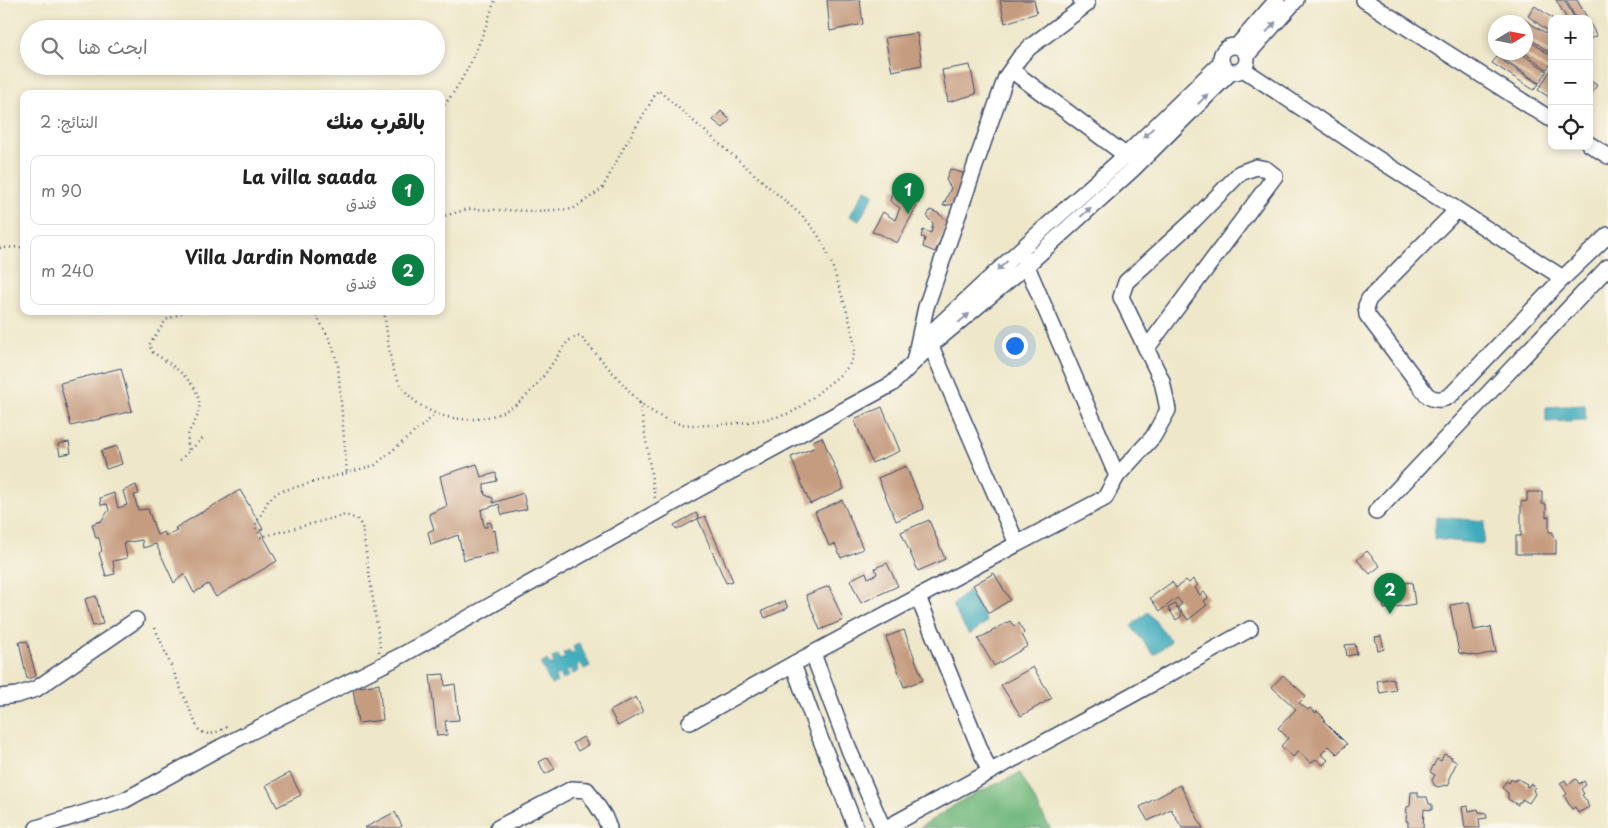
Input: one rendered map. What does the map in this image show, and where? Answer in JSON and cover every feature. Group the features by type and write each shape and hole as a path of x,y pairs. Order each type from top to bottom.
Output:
{"street":[{"path":"37,828 124,800 220,747 404,654 657,512 892,384 914,362 925,341 1020,250 1125,156 1236,61 1277,0"},
{"path":"925,341 1027,265 1138,164 1296,0"},
{"path":"1364,0 1548,117"},
{"path":"1017,544 925,341 926,308 1006,77 1030,47 1087,2"},
{"path":"1236,61 1372,156 1563,278"},
{"path":"1011,70 1138,164"},
{"path":"1593,147 1608,156"},
{"path":"690,722 918,597 1105,498 1117,476 1153,437 1168,410 1162,381 1121,297 1126,282 1194,220 1240,173 1256,166 1266,169 1276,176 1146,348"},
{"path":"1457,210 1369,299 1366,306 1368,315 1427,395 1430,398 1440,400 1450,396 1563,278 1608,235"},
{"path":"1020,250 1117,476"},
{"path":"1376,512 1608,266"},
{"path":"918,597 989,771"},
{"path":"0,697 17,695 36,689 136,620"},
{"path":"813,654 838,721 885,828 1250,629"},
{"path":"794,664 818,733 856,828"},
{"path":"818,733 838,721"},
{"path":"498,828 572,789 587,790 604,816 609,828"}],"path":[{"path":"445,103 472,60 495,0"},
{"path":"385,315 390,353 396,377 402,387 416,402 436,414 454,419 481,419 496,415 520,402 532,390 568,341 577,336 581,337 640,403 668,420 698,426 768,420 794,411 844,372 852,361 854,339 831,262 824,244 814,229 801,215 658,90 602,189 573,209 534,211 468,209 445,216"},
{"path":"0,248 20,247"},
{"path":"177,315 166,320 149,345 152,352 172,364 185,375 197,395 199,409 188,431 189,451"},
{"path":"316,315 332,344 338,366 347,474"},
{"path":"640,403 657,512"},
{"path":"375,658 380,646 362,526 357,519 345,515 261,538 255,526 268,502 278,492 347,474 379,463 436,414"},
{"path":"180,460 205,436"},
{"path":"155,628 198,729 209,734 233,724"}],"green space":[{"path":"1020,773 1050,828 919,828 966,798"}],"water":[{"path":"865,189 874,194 859,221 850,216"},
{"path":"1585,405 1586,420 1546,422 1546,407"},
{"path":"1436,517 1485,521 1483,544 1434,539"},
{"path":"968,590 987,622 969,635 952,606"},
{"path":"1148,612 1171,641 1154,655 1131,626"},
{"path":"579,643 590,666 584,669 581,664 577,666 579,671 573,674 570,669 566,671 569,676 562,680 559,674 555,676 557,682 551,685 541,664 547,660 550,665 554,663 552,658 558,655 560,660 565,658 563,653 569,650 571,654 575,652 573,647"}],"building":[{"path":"827,0 860,0 863,24 830,31"},
{"path":"1000,0 1034,0 1037,13 1005,23"},
{"path":"1556,0 1564,0 1573,15 1565,15"},
{"path":"1566,0 1577,0 1586,15 1574,15"},
{"path":"1535,6 1548,15 1548,31 1533,20 1533,15 1529,15"},
{"path":"1533,25 1548,34 1548,51 1533,41"},
{"path":"1593,29 1597,36 1593,38"},
{"path":"917,33 922,65 892,71 885,38"},
{"path":"1533,44 1548,53 1547,69 1533,59"},
{"path":"1494,60 1502,60 1539,84 1534,90 1492,63"},
{"path":"1505,60 1531,60 1547,71 1539,83"},
{"path":"970,65 976,94 948,102 942,70"},
{"path":"1548,74 1548,96 1538,90"},
{"path":"1593,82 1597,85 1593,92"},
{"path":"721,111 730,120 723,128 713,120"},
{"path":"950,169 965,174 954,204 943,206 951,188 946,180"},
{"path":"893,188 919,202 897,243 872,232 883,212 895,220 900,208 890,201"},
{"path":"930,210 938,213 949,222 935,252 923,247 925,238 921,237 923,230 931,233 933,223 927,217"},
{"path":"121,368 132,411 71,426 60,383"},
{"path":"882,407 900,451 872,463 854,419"},
{"path":"822,437 844,489 810,504 791,457 816,447 813,441"},
{"path":"69,442 71,453 60,455 58,444"},
{"path":"117,446 122,464 106,469 101,451"},
{"path":"477,464 481,477 496,473 497,481 484,484 485,495 493,498 493,503 523,493 527,509 502,515 499,504 481,510 484,527 487,527 487,522 491,523 493,532 495,530 498,552 464,560 458,535 431,545 428,532 434,529 429,514 447,506 440,476"},
{"path":"906,466 924,509 896,521 878,478"},
{"path":"136,485 139,494 134,495 138,510 148,509 157,535 164,532 166,536 177,531 175,528 240,490 263,529 260,530 277,561 216,597 208,584 194,593 184,574 174,583 156,544 143,548 142,540 124,543 127,558 113,561 115,574 106,576 99,553 102,551 99,538 96,538 92,524 101,521 109,510 107,504 101,505 100,498 114,493 118,508 127,505 123,491"},
{"path":"1527,492 1542,492 1542,504 1546,504 1546,517 1549,516 1549,532 1553,532 1553,536 1556,539 1556,554 1516,554 1516,536 1521,536 1521,502 1527,501"},
{"path":"842,500 863,549 841,558 835,544 829,546 815,512"},
{"path":"696,513 699,518 677,530 674,525"},
{"path":"705,516 733,581 726,583 698,519"},
{"path":"929,520 945,559 918,571 901,532"},
{"path":"1367,551 1380,566 1370,574 1357,560"},
{"path":"887,563 898,586 861,603 850,580 866,572 868,578 877,574 875,568"},
{"path":"994,573 1010,600 989,613 973,585"},
{"path":"1193,579 1198,585 1195,588 1200,595 1204,592 1208,598 1204,601 1207,605 1188,620 1178,607 1182,604 1177,598 1160,611 1150,598 1172,582 1176,588 1186,580 1189,583"},
{"path":"1412,582 1415,604 1384,609 1381,586"},
{"path":"829,586 843,620 820,630 806,595"},
{"path":"96,596 103,624 93,626 85,599"},
{"path":"785,601 788,608 765,618 762,611"},
{"path":"1469,602 1474,630 1491,627 1496,652 1476,656 1459,653 1450,605"},
{"path":"1175,604 1182,616 1176,620 1168,608"},
{"path":"1010,621 1014,626 1019,623 1024,633 1022,635 1028,646 994,666 978,639"},
{"path":"904,630 923,680 904,687 886,637"},
{"path":"1381,636 1384,649 1378,651 1375,637"},
{"path":"27,641 36,676 27,679 19,642"},
{"path":"1355,644 1357,654 1347,656 1345,645"},
{"path":"1033,667 1052,698 1021,716 1001,685"},
{"path":"444,674 445,686 455,684 459,720 445,721 447,735 437,736 430,675"},
{"path":"1283,675 1306,696 1299,703 1308,710 1310,708 1316,713 1317,711 1325,719 1324,721 1347,744 1337,754 1329,746 1321,754 1328,760 1323,765 1316,759 1311,763 1298,751 1293,757 1281,746 1288,738 1278,728 1296,709 1272,687"},
{"path":"1393,678 1396,690 1380,693 1377,681"},
{"path":"379,684 383,720 358,723 353,688"},
{"path":"636,697 643,712 618,726 610,711"},
{"path":"583,737 588,745 578,751 573,743"},
{"path":"1444,754 1452,757 1451,759 1457,762 1449,778 1448,786 1438,787 1434,785 1432,780 1435,775 1430,772 1437,759 1441,761"},
{"path":"548,757 555,769 545,774 539,762"},
{"path":"290,773 301,795 277,807 266,785"},
{"path":"1511,779 1514,781 1518,779 1527,784 1526,786 1528,787 1530,784 1535,787 1533,790 1535,794 1529,803 1522,799 1521,802 1518,802 1518,805 1508,799 1508,793 1502,788 1506,781 1509,783"},
{"path":"1576,779 1579,784 1584,781 1586,785 1581,789 1584,794 1582,795 1589,807 1578,813 1575,807 1572,809 1564,796 1567,794 1560,783 1565,780 1568,785"},
{"path":"1180,785 1203,828 1182,828 1171,809 1148,821 1140,807"},
{"path":"1411,792 1418,792 1418,797 1427,797 1429,804 1432,804 1432,810 1424,809 1423,828 1408,828 1408,821 1406,821 1407,807 1410,806"},
{"path":"1468,806 1469,811 1478,809 1479,812 1486,813 1487,818 1479,819 1480,828 1465,828 1462,807"},
{"path":"395,812 402,826 398,828 364,828"}],"place":[{"name":"La villa saada","path":"908,214"},
{"name":"Villa Jardin Nomade","path":"1390,614"}]}
